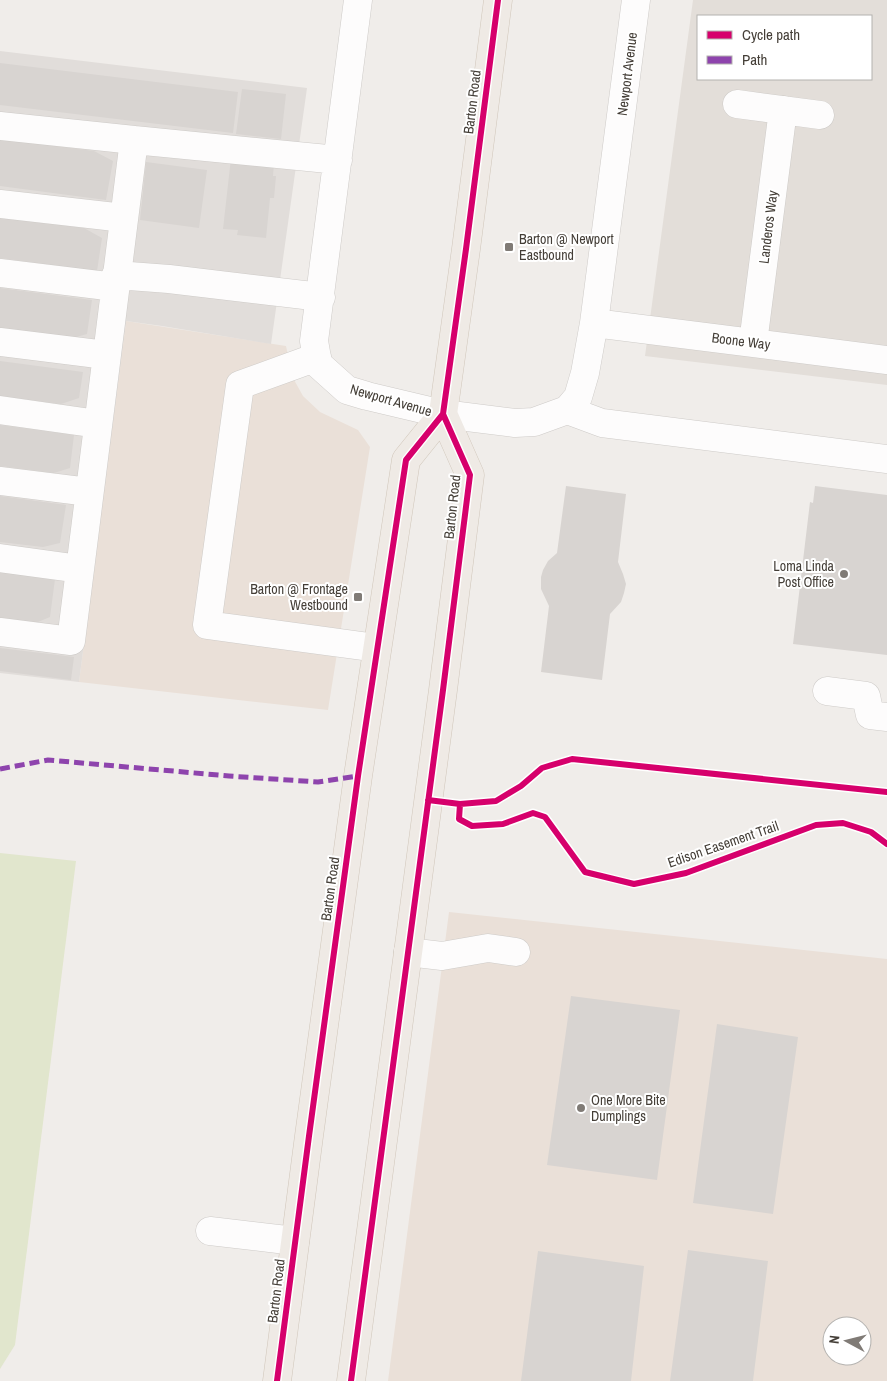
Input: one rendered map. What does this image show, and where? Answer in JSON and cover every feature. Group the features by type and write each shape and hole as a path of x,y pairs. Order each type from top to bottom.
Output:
{"main road":[{"name":"Barton Road","path":"277,1381 358,776 406,460 443,414 498,0"},
{"name":"Barton Road","path":"350,1381 444,690 470,474 443,414"}],"street":[{"name":"Newport Avenue","path":"358,0 314,341 318,364 347,390 443,414 515,423 534,422 567,410 578,397 585,373 594,323 636,0"},
{"path":"737,104 820,115"},
{"name":"Landeros Way","path":"753,343 783,110"},
{"path":"0,126 338,160"},
{"path":"0,632 71,641 134,140"},
{"path":"0,204 124,218"},
{"path":"0,273 116,281 169,279 321,297"},
{"name":"Boone Way","path":"594,323 887,360"},
{"path":"0,342 106,355"},
{"path":"318,357 240,384 207,624 377,648"},
{"path":"0,410 98,424"},
{"path":"567,410 602,423 887,459"},
{"path":"0,480 89,492"},
{"path":"0,558 80,569"},
{"path":"827,691 866,696 870,715 887,717"},
{"path":"408,952 442,956 488,948 516,952"},
{"path":"210,1231 295,1241"}],"shaded area":[{"path":"693,0 887,0 887,385 645,356"},
{"path":"0,51 307,88 271,344 126,321 79,682 0,673"},
{"path":"126,321 286,346 293,378 303,396 320,412 358,430 370,447 328,710 79,682"},
{"path":"449,912 887,959 887,1381 388,1381"}],"green space":[{"path":"0,853 76,861 15,1345 0,1369"}],"building":[{"path":"0,63 238,92 233,133 0,105"},
{"path":"242,89 286,94 281,139 236,134"},
{"path":"0,139 94,151 113,161 106,200 0,186"},
{"path":"231,158 274,163 273,176 276,176 274,198 270,198 266,238 237,235 238,230 223,229"},
{"path":"146,162 207,170 199,228 140,220"},
{"path":"0,218 84,228 102,238 97,271 0,258"},
{"path":"0,288 92,300 87,334 69,339 0,330"},
{"path":"0,361 83,372 79,398 61,404 0,396"},
{"path":"0,425 74,435 70,468 54,473 0,466"},
{"path":"566,486 626,494 618,562 626,584 621,602 610,614 602,680 541,672 549,606 541,589 541,577 548,561 557,553"},
{"name":"Loma Linda Post Office","path":"815,486 887,495 887,655 793,644 810,502 813,503"},
{"path":"0,496 66,505 60,543 43,547 0,542"},
{"path":"0,572 55,579 50,617 33,624 0,619"},
{"path":"0,648 74,657 71,680 0,671"},
{"path":"571,996 680,1010 657,1180 547,1165"},
{"path":"717,1024 798,1037 773,1214 693,1203"},
{"path":"688,1250 768,1261 753,1381 670,1381"},
{"path":"538,1251 644,1266 631,1381 521,1381"}],"marked path":[{"path":"0,769 48,760 318,782 358,776"}],"cycle path":[{"path":"277,1381 358,776 406,460 443,414 498,0"},
{"path":"351,1381 470,475 443,414"},
{"path":"460,804 496,801 521,786 542,768 572,759 887,792"},
{"name":"Edison Easement Trail","path":"428,800 460,804 459,819 472,826 503,824 533,813 545,817 585,872 634,884 686,873 816,825 843,823 871,832 887,844"}],"place":[{"name":"Barton @ Newport Eastbound","path":"509,247"},
{"name":"Loma Linda Post Office","path":"844,574"},
{"name":"Barton @ Frontage Westbound","path":"358,597"},
{"name":"One More Bite Dumplings","path":"581,1108"}]}
